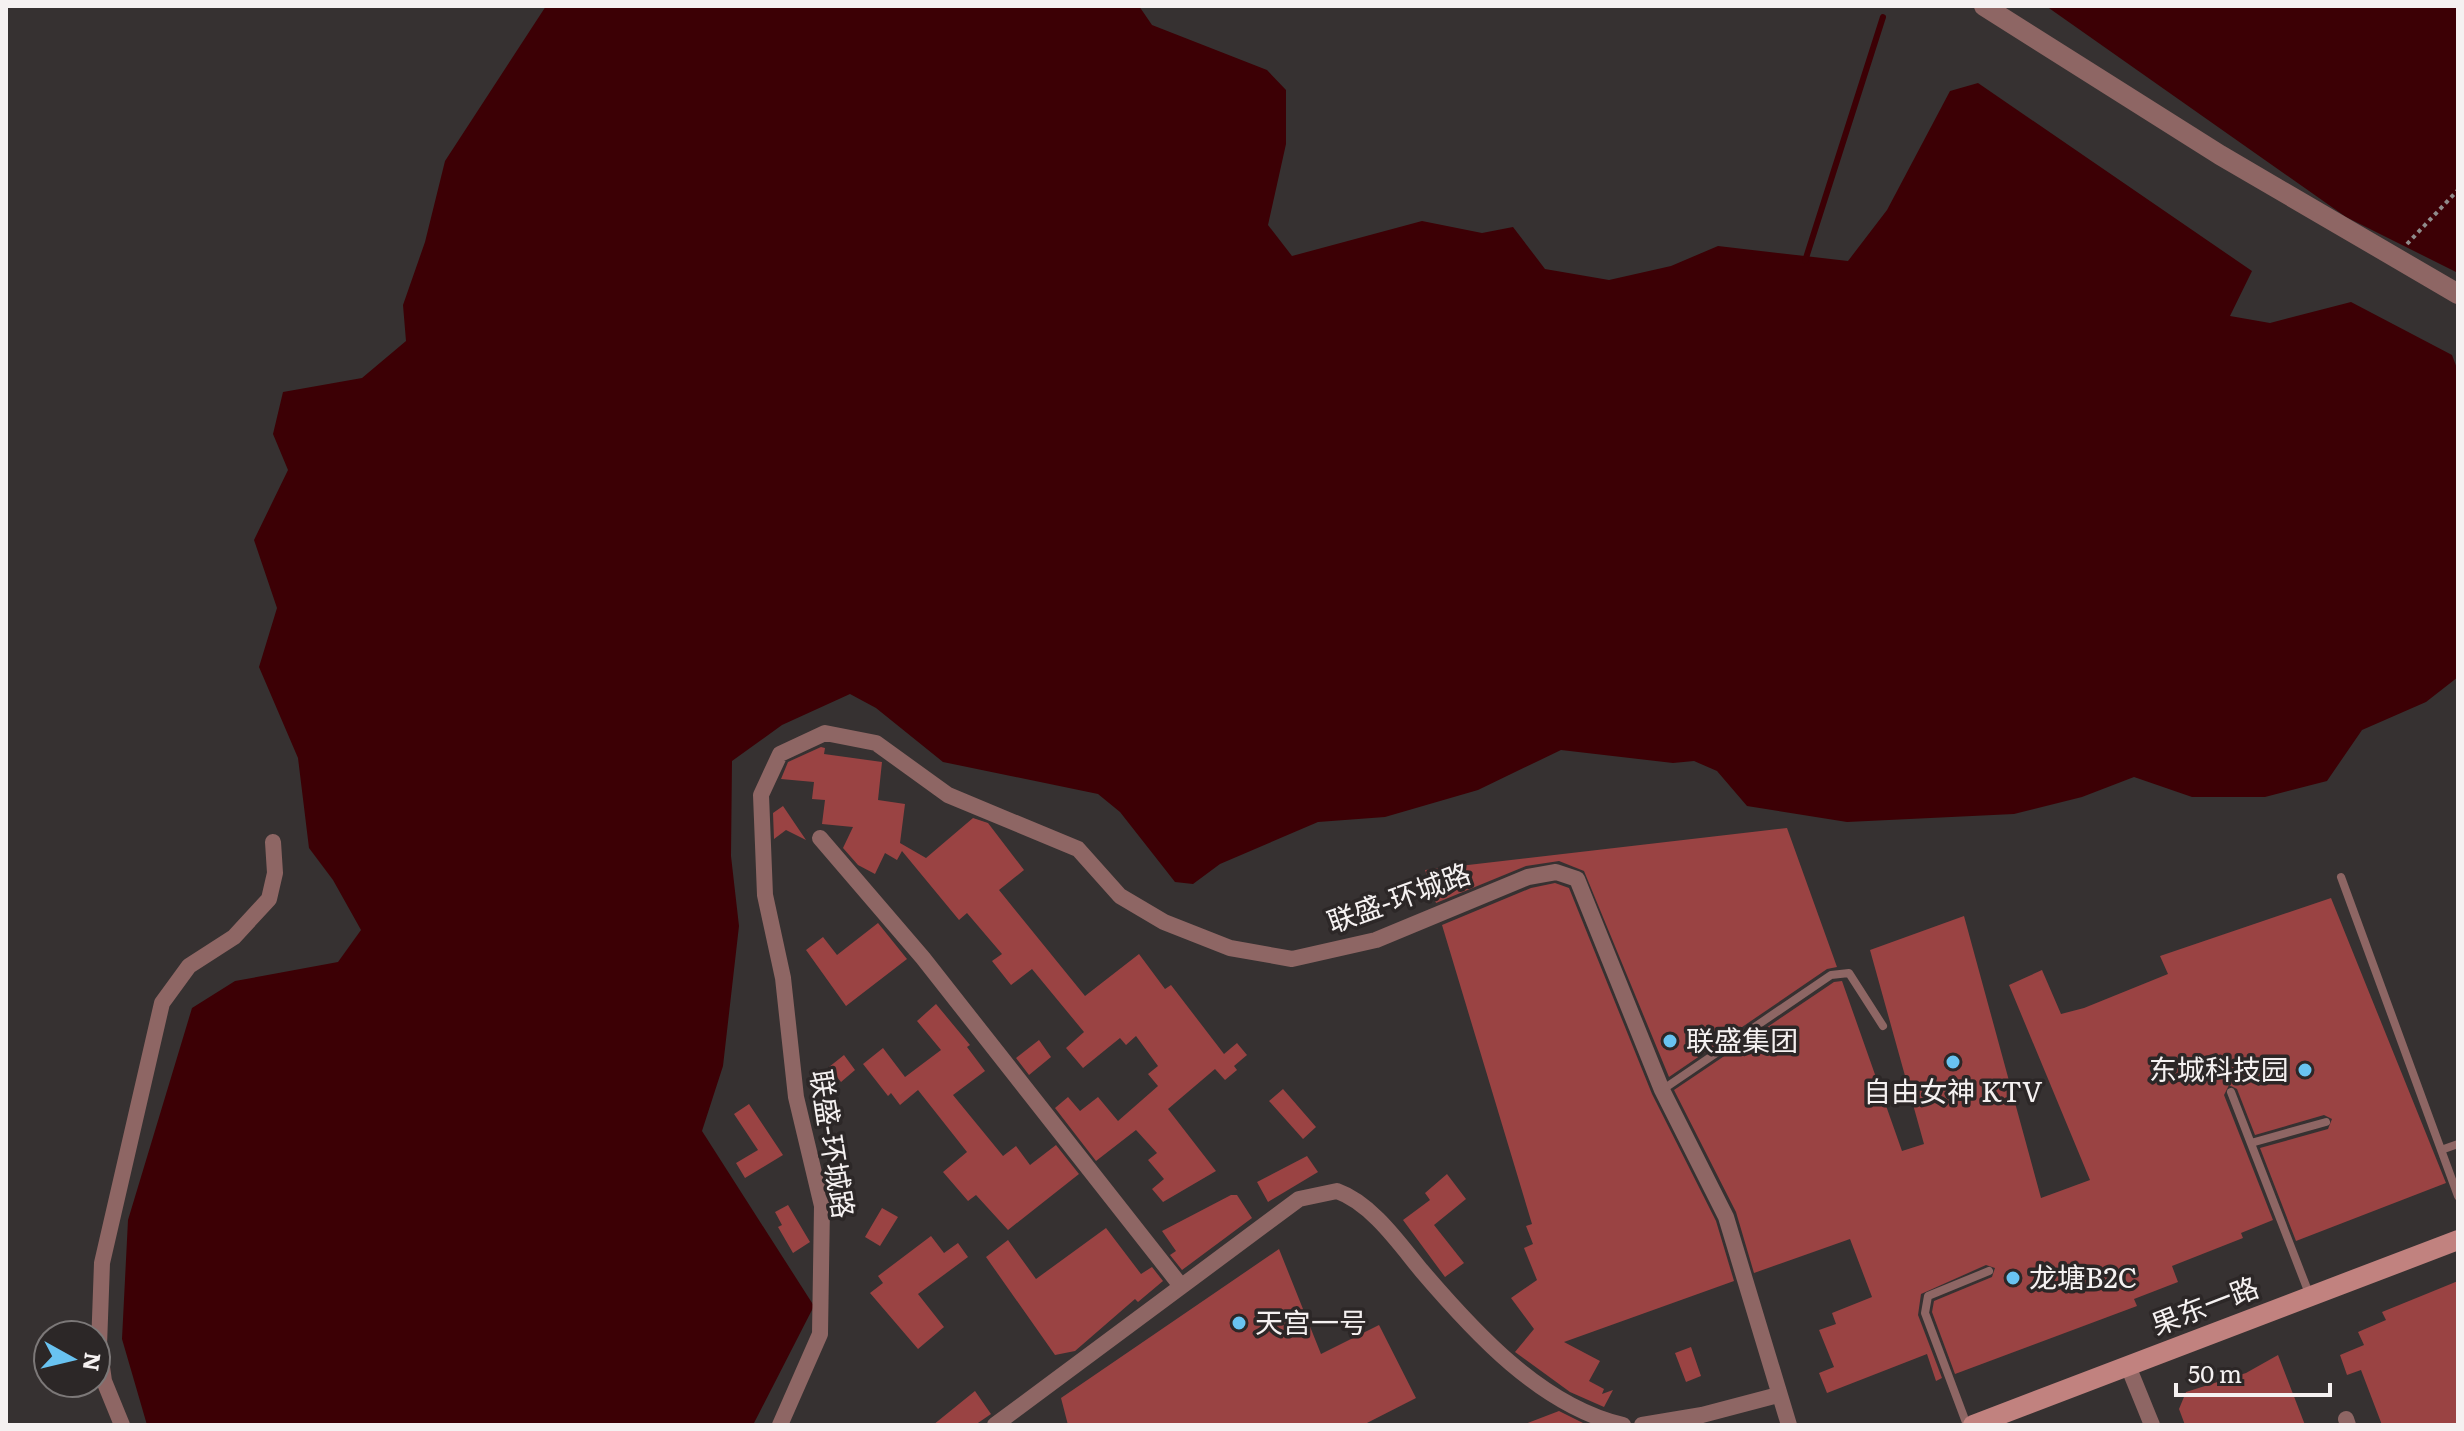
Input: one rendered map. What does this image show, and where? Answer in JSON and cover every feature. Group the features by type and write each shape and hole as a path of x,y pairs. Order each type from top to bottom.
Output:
{"main road":[{"name":"果东一路","path":"1970,1425 2458,1240"}],"street":[{"path":"1984,6 2220,155 2458,294"},
{"name":"联盛-环城路","path":"780,1425 820,1334 822,1206 796,1097 783,978 765,895 761,795 780,754 825,733 876,743 948,795 1078,849 1120,896 1164,922 1230,948 1292,959 1335,951 1376,940 1528,877 1556,872 1577,879 1662,1090 1726,1217 1789,1425"},
{"path":"820,838 923,958 1181,1286"},
{"path":"122,1425 104,1381 97,1312 102,1263 143,1076 162,1003 173,983 189,966 234,937 269,899 275,873 273,842"},
{"path":"995,1425 1299,1199 1337,1191 1370,1214 1484,1336 1521,1370 1572,1407 1623,1425"},
{"path":"2128,1366 2152,1425"},
{"path":"1642,1425 1702,1415 1778,1395"}],"lane":[{"path":"2341,877 2458,1196"},
{"path":"1662,1090 1831,975 1849,973 1856,979 1883,1026"},
{"path":"2231,1092 2310,1297"},
{"path":"2251,1143 2326,1122"},
{"path":"2441,1150 2458,1144"},
{"path":"1970,1425 1925,1313 1925,1302 1928,1296 1989,1271"}],"path":[{"path":"2393,258 2458,190"}],"shaded area":[{"path":"546,6 1139,6 1152,25 1267,70 1286,90 1286,144 1268,225 1292,256 1422,221 1482,233 1513,227 1545,269 1609,280 1671,266 1718,246 1848,261 1887,210 1950,91 1978,83 2252,271 2230,316 2270,323 2351,302 2452,355 2458,371 2458,677 2426,702 2362,730 2327,781 2265,797 2192,797 2134,777 2082,797 2014,814 1847,822 1747,806 1717,771 1694,761 1673,763 1561,750 1478,790 1385,817 1318,822 1220,864 1193,884 1175,882 1120,812 1098,794 943,762 876,708 850,694 782,725 732,761 731,856 739,926 723,1066 702,1131 814,1306 753,1425 147,1425 122,1339 128,1220 192,1008 235,981 338,962 361,930 333,880 309,848 298,758 259,667 277,608 254,540 288,470 273,434 283,392 362,378 406,341 403,305 425,242 445,161"},
{"path":"2046,6 2458,6 2458,273 2346,217"}],"building":[{"path":"825,748 824,754 882,762 878,800 905,804 900,843 926,858 973,818 988,823 1024,870 999,890 1085,996 1139,954 1165,989 1171,985 1224,1054 1237,1043 1247,1055 1234,1066 1237,1070 1225,1080 1215,1069 1168,1109 1216,1171 1163,1202 1152,1189 1164,1179 1148,1160 1157,1153 1136,1130 1096,1161 1055,1108 1068,1097 1080,1111 1098,1097 1118,1121 1158,1086 1148,1074 1158,1066 1136,1036 1126,1045 1120,1038 1083,1068 1066,1048 1084,1032 1032,969 1011,985 992,961 1002,954 967,913 959,920 902,851 897,860 885,853 875,874 858,865 843,848 853,827 822,824 825,800 812,799 814,782 781,779 788,762"},
{"path":"783,806 806,840 786,830 774,839 773,813"},
{"path":"1787,828 1837,967 1827,969 1669,1077 1584,871 1559,861 1526,866 1436,903 1425,870"},
{"path":"1555,883 1569,888 1652,1094 1716,1221 1734,1281 1564,1342 1600,1361 1589,1381 1604,1389 1602,1394 1613,1390 1604,1407 1570,1392 1515,1352 1534,1329 1511,1298 1537,1280 1524,1248 1533,1244 1526,1226 1532,1224 1442,925 1531,888"},
{"path":"2331,898 2446,1183 2296,1241 2260,1148 2328,1129 2332,1119 2324,1115 2255,1135 2237,1089 2229,1085 2224,1095 2273,1220 2241,1233 2243,1238 2172,1266 2178,1282 2134,1299 2137,1306 1955,1374 1932,1312 1934,1301 1992,1277 1995,1268 1986,1265 1921,1294 1918,1315 1942,1378 1936,1381 1927,1354 1827,1393 1819,1373 1834,1367 1819,1330 1836,1324 1832,1313 1872,1297 1850,1239 1754,1273 1736,1212 1674,1090 1834,982 1842,981 1902,1151 1924,1144 1870,950 1964,916 2041,1198 2090,1180 2009,985 2042,970 2061,1014 2084,1008 2168,974 2160,956"},
{"path":"878,923 907,959 846,1006 806,950 823,937 837,955"},
{"path":"936,1004 970,1045 967,1047 985,1071 953,1095 1003,1156 1016,1146 1030,1165 1056,1145 1079,1174 1008,1230 976,1195 968,1201 943,1172 967,1152 918,1090 900,1105 891,1093 888,1096 863,1064 883,1048 905,1077 941,1050 917,1021"},
{"path":"1039,1040 1051,1057 1029,1075 1016,1058"},
{"path":"844,1055 855,1070 841,1082 829,1067"},
{"path":"1283,1089 1316,1127 1303,1139 1269,1101"},
{"path":"749,1104 783,1155 745,1178 736,1163 758,1150 734,1114"},
{"path":"1307,1156 1318,1172 1268,1202 1257,1182"},
{"path":"1447,1174 1466,1199 1434,1225 1464,1263 1445,1277 1403,1220 1430,1200 1425,1193"},
{"path":"1231,1195 1237,1195 1252,1218 1182,1270 1170,1255 1176,1251 1162,1231"},
{"path":"788,1205 810,1242 793,1253 778,1227 782,1225 775,1212"},
{"path":"882,1208 898,1217 880,1246 865,1237"},
{"path":"1106,1228 1141,1274 1152,1267 1163,1281 1138,1302 1135,1299 1075,1351 1055,1355 986,1257 1008,1240 1036,1279"},
{"path":"931,1236 944,1253 958,1243 968,1257 918,1294 944,1327 918,1349 870,1293 883,1283 878,1276"},
{"name":"天宫一号","path":"1279,1249 1321,1354 1379,1325 1416,1398 1363,1425 1068,1425 1061,1398"},
{"path":"2458,1281 2458,1425 2382,1425 2361,1370 2347,1375 2340,1355 2364,1345 2358,1332 2386,1320 2382,1312"},
{"path":"1691,1347 1701,1376 1686,1382 1675,1353"},
{"path":"2278,1355 2305,1425 2185,1425 2179,1409 2186,1392 2246,1373"},
{"path":"975,1391 991,1414 975,1425 933,1425"},
{"path":"1559,1411 1587,1425 1525,1424"}],"waterway":[{"path":"1805,261 1883,17"}],"place":[{"name":"联盛集团","path":"1670,1041"},
{"name":"自由女神 KTV","path":"1953,1062"},
{"name":"东城科技园","path":"2305,1070"},
{"name":"龙塘B2C","path":"2013,1278"},
{"name":"天宫一号","path":"1239,1323"}]}
